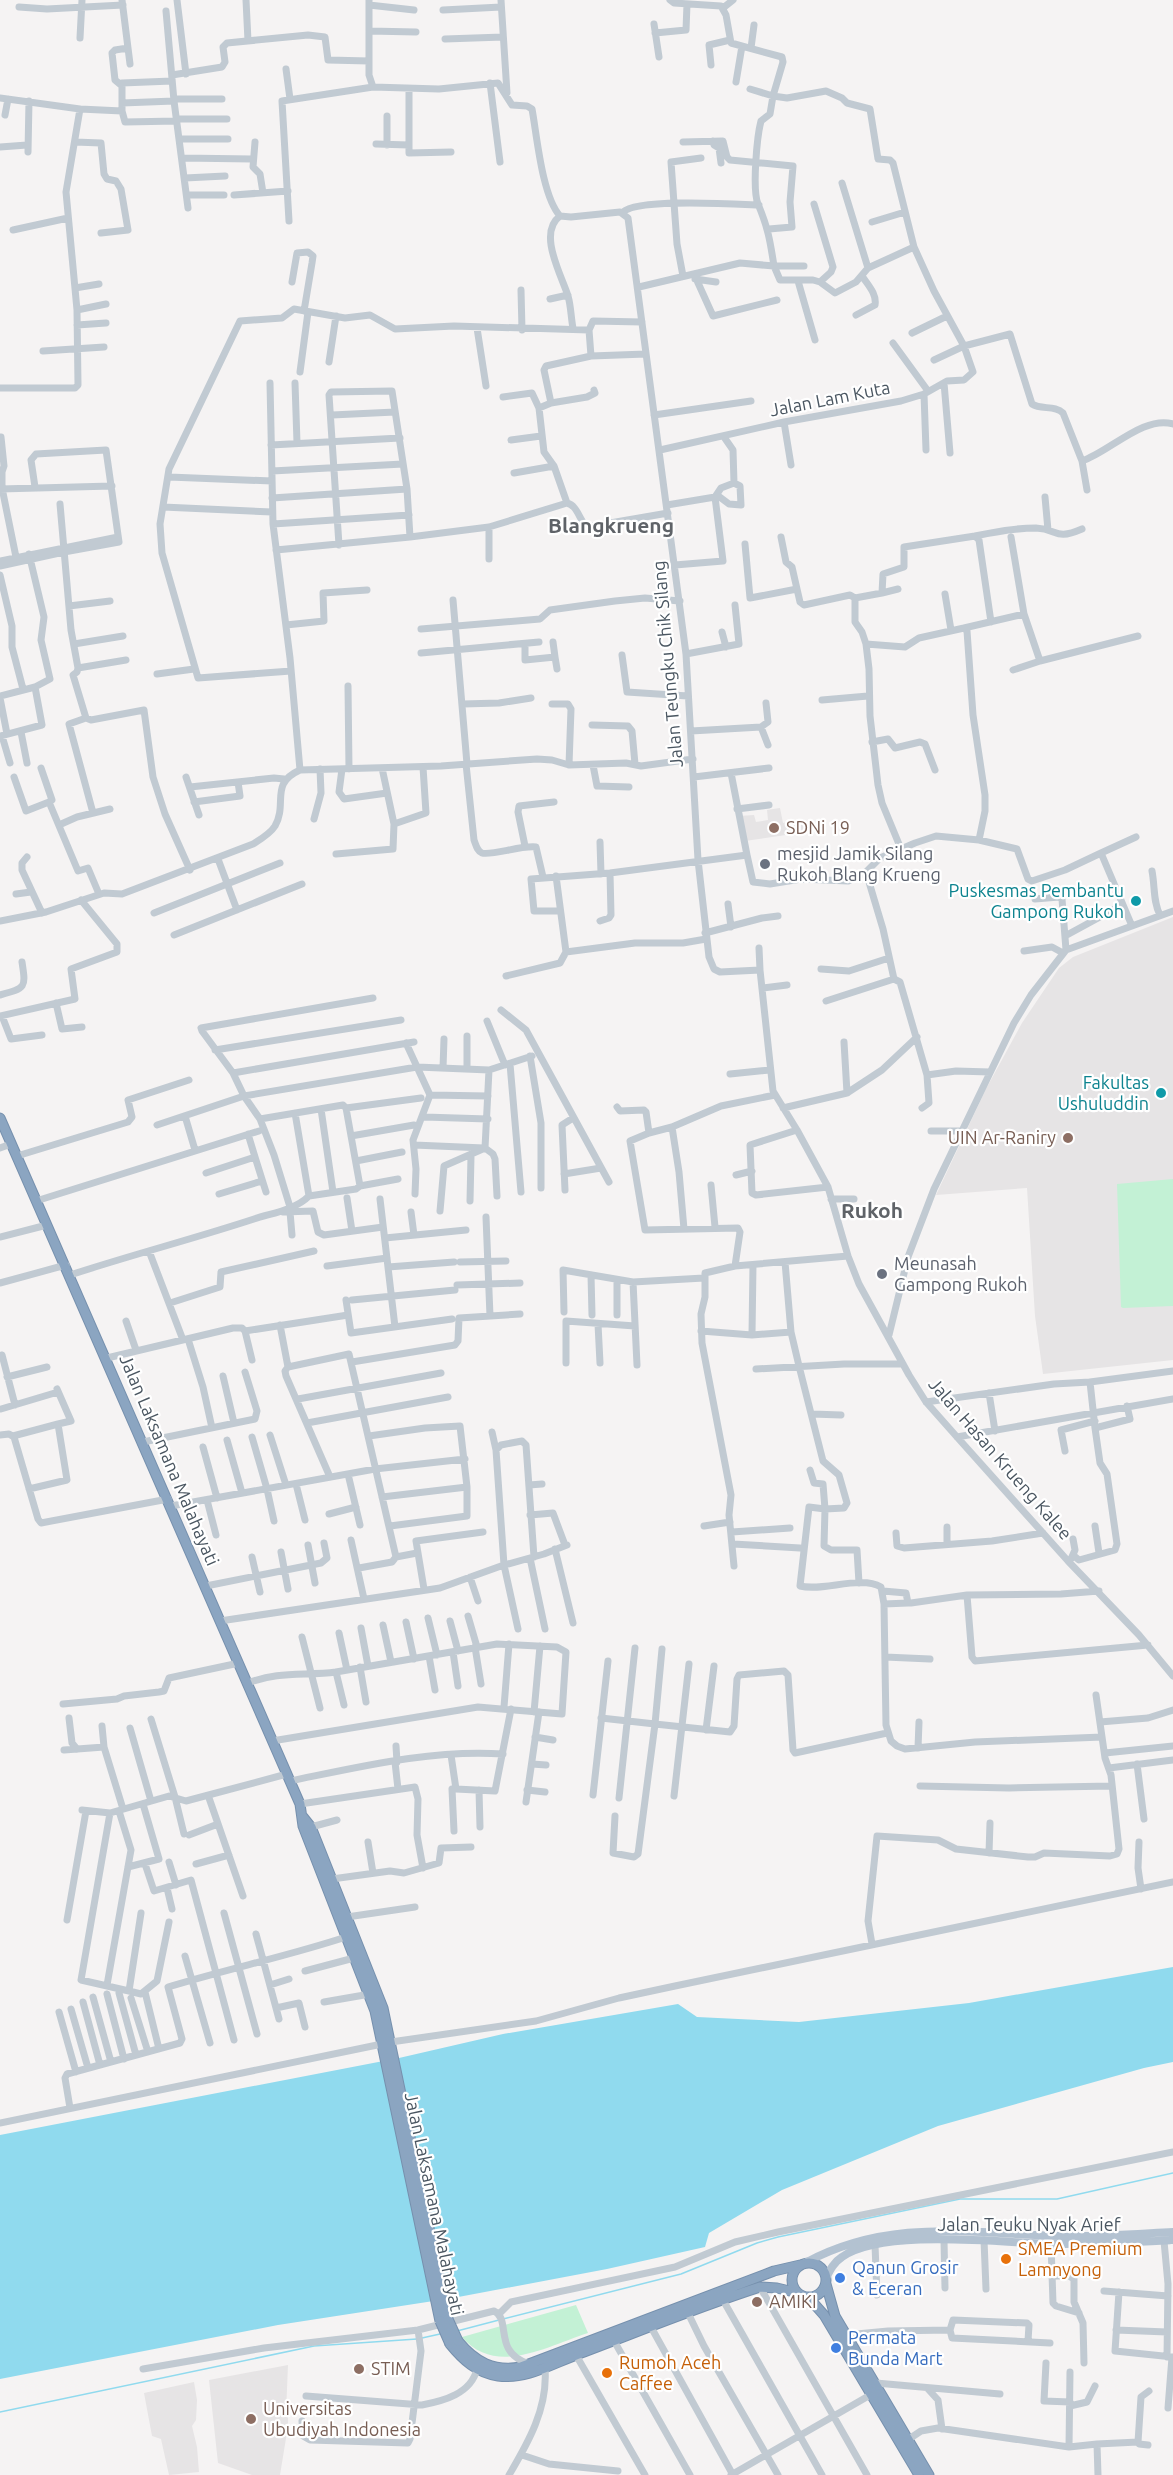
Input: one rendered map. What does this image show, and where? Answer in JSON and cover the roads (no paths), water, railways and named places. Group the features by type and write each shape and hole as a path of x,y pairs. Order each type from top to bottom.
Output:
{"highway":[{"name":"Jalan Laksamana Malahayati","path":"0,1118 107,1358 300,1804 303,1826 354,1958 382,2019"},
{"name":"Jalan Laksamana Malahayati","path":"303,1817 311,1827 347,1917 382,2019 444,2320 454,2343 466,2362 477,2369 505,2377 545,2369 774,2271 802,2264"},
{"path":"919,2475 824,2315 808,2297 798,2293 792,2281 794,2272 802,2264 819,2266 826,2281 832,2308 846,2335 929,2475"},
{"path":"808,2297 821,2292 826,2281"},
{"name":"Jalan Laksamana Malahayati","path":"454,2343 489,2366 502,2369 529,2364 651,2327 760,2287 798,2293"}],"main road":[{"name":"Jalan Teuku Nyak Arief","path":"802,2264 847,2243 893,2234 938,2231 1099,2240 1168,2240"},
{"name":"Jalan Teuku Nyak Arief","path":"826,2281 834,2264 843,2256 875,2245 944,2240 1051,2244 1173,2232"}],"street":[{"path":"46,0 47,9"},
{"path":"177,0 186,74"},
{"path":"246,0 248,41"},
{"path":"670,0 674,3 718,5 723,8 730,40"},
{"path":"723,8 733,0"},
{"path":"19,7 47,9 122,2 130,64"},
{"path":"373,87 369,81 369,3 414,10"},
{"path":"443,10 501,3 507,99"},
{"path":"80,38 82,4"},
{"path":"655,33 686,30 687,4"},
{"path":"166,11 174,100 188,208"},
{"path":"654,24 659,57"},
{"path":"751,48 754,25"},
{"path":"369,31 416,32"},
{"path":"121,85 125,82 172,78 222,67 225,62 223,47 226,44 248,41 322,36 325,37 328,60 369,61"},
{"path":"445,39 503,37"},
{"path":"711,65 708,45 730,40 742,46 778,55 783,59 770,114 761,120 759,126 756,162 759,205 769,229 774,266 780,280 813,280 820,282 835,293 862,276 868,268 914,247"},
{"path":"736,82 742,46"},
{"path":"128,48 115,50 112,53 116,80 121,85 125,122 227,119"},
{"path":"286,69 290,99"},
{"path":"490,82 500,162"},
{"path":"290,221 281,103 290,99 320,97 373,87 439,89 490,82 500,84 507,99 514,106 527,106 532,109 551,202 558,214"},
{"path":"408,89 409,153 451,152"},
{"path":"750,89 787,98 826,91 842,98 847,103 870,109 878,159 890,160 893,163 914,247 964,346"},
{"path":"5,116 4,98 80,109 122,107 174,100 222,99"},
{"path":"0,147 27,149 29,101"},
{"path":"0,388 76,388 77,310 66,192 80,109"},
{"path":"387,116 387,145"},
{"path":"180,139 228,139"},
{"path":"714,141 714,145 719,148 721,163"},
{"path":"75,142 101,143 104,174 107,179 116,181 121,189 128,230 101,233"},
{"path":"255,142 253,167 260,174 263,193"},
{"path":"683,142 724,142 727,157 730,160 794,167 790,202 792,226 769,229"},
{"path":"376,144 409,145"},
{"path":"182,158 252,159"},
{"path":"683,276 677,244 671,161 701,158"},
{"path":"185,178 225,176"},
{"path":"842,183 868,268"},
{"path":"234,195 288,191"},
{"path":"187,195 224,195"},
{"path":"558,214 623,212 631,206 675,204 759,205"},
{"path":"814,204 833,267 820,282"},
{"name":"Jalan Teungku Chik Silang","path":"623,212 630,222 680,601 692,731 698,860 709,957 716,970 722,973 760,970"},
{"path":"872,222 905,212"},
{"path":"558,214 553,225 552,255 568,295 573,328"},
{"path":"13,230 68,218"},
{"path":"292,282 297,253 311,254 312,263 300,372"},
{"path":"695,276 740,263 804,266"},
{"path":"639,287 683,276 695,276 716,282"},
{"path":"695,276 713,316 777,300"},
{"path":"856,315 875,305 876,301 876,297 862,276"},
{"path":"798,281 815,340"},
{"path":"75,288 99,284"},
{"path":"521,290 522,330"},
{"path":"550,299 568,295"},
{"path":"77,310 106,304"},
{"path":"291,671 198,678 160,542 163,507 171,466 240,321 282,318 292,309 357,318 370,315 395,329 454,326 522,330 573,328 590,330"},
{"path":"329,362 336,316"},
{"path":"912,333 947,316"},
{"path":"591,356 592,321 642,322"},
{"path":"77,325 106,323"},
{"path":"477,328 486,386"},
{"path":"934,360 964,346 1010,334 1032,404 1062,411 1082,461 1088,490"},
{"path":"893,343 926,392 926,450"},
{"name":"Jalan Lam Kuta","path":"660,450 784,422 901,401 947,381 964,380 972,374 964,346"},
{"path":"43,351 104,347"},
{"path":"551,403 544,368 591,356 646,354"},
{"path":"295,382 297,443"},
{"path":"270,383 272,512 300,770"},
{"path":"944,383 950,453"},
{"path":"339,545 329,395 331,392 390,390 407,489 410,537"},
{"path":"539,408 551,403 587,397 595,393 594,390"},
{"path":"503,397 532,393 539,408 544,452 554,466 567,503"},
{"path":"654,415 752,401"},
{"path":"332,416 395,412"},
{"path":"1082,461 1111,447 1127,435 1163,421 1173,424"},
{"path":"784,422 791,465"},
{"path":"511,440 541,436"},
{"path":"1,437 4,466 1,488 16,560"},
{"path":"724,437 733,450 734,483"},
{"path":"271,445 400,438"},
{"path":"0,566 16,560 118,537 108,453 104,450 36,454 31,460 34,486"},
{"path":"272,471 403,464"},
{"path":"514,473 554,466"},
{"path":"169,477 272,481"},
{"path":"716,496 729,504 741,505 740,486 734,483"},
{"path":"276,550 489,528 567,503 573,505 582,523 587,527 716,496 721,489 734,483"},
{"path":"1,488 112,486"},
{"path":"272,498 407,489"},
{"path":"675,565 723,561 716,496"},
{"path":"1045,496 1048,530"},
{"path":"60,504 69,606 78,668 73,675 86,718"},
{"path":"163,507 272,512"},
{"path":"273,524 409,515"},
{"path":"489,528 489,559"},
{"path":"882,593 883,574 904,567 904,548 1008,529 1048,530 1059,535 1070,534 1082,529"},
{"path":"975,536 979,540 992,622"},
{"path":"781,537 786,562 792,567 800,602 804,606 850,595 855,598 898,589"},
{"path":"1011,537 1024,615 1040,661"},
{"path":"745,544 750,598 797,589"},
{"path":"9,763 3,735 0,697 35,687 51,679 41,640 44,618 30,557"},
{"path":"0,561 16,560"},
{"path":"0,575 12,626 12,647 23,689"},
{"path":"286,626 324,621 323,594 367,590"},
{"path":"945,594 951,630"},
{"path":"421,629 540,619 550,610 615,601 645,598 680,601"},
{"path":"855,598 855,622 862,632 866,645 872,742 882,803 901,849"},
{"path":"453,600 474,840 480,852 486,853 525,846 537,848 543,877"},
{"path":"69,606 110,601"},
{"path":"686,654 737,645 740,642 735,606"},
{"path":"866,645 905,646 919,638 1024,615"},
{"path":"964,628 967,631 973,715 985,795 985,811 979,840"},
{"path":"722,632 726,647"},
{"path":"74,644 123,636"},
{"path":"1013,670 1138,636"},
{"path":"421,653 539,642"},
{"path":"553,642 557,669"},
{"path":"525,644 527,662 555,657"},
{"path":"622,655 627,692 688,696"},
{"path":"78,668 126,660"},
{"path":"157,674 194,669"},
{"path":"348,686 345,769 339,792 344,799 387,792"},
{"path":"3,735 38,728 43,724 35,687"},
{"path":"822,700 868,696"},
{"path":"463,704 499,703 531,698"},
{"path":"692,731 761,727 768,722 766,703"},
{"path":"552,704 567,704 571,709 569,765"},
{"path":"93,813 69,724 86,718 91,720 144,710 155,785 190,870"},
{"path":"592,724 628,726 632,731 635,764"},
{"path":"761,727 768,745"},
{"path":"21,732 27,764"},
{"path":"872,742 886,739 895,748 920,742 925,744 935,770"},
{"path":"190,787 274,778 284,779 300,770 423,767 537,759 569,765 648,765 693,759"},
{"path":"593,765 597,786 629,787"},
{"path":"394,824 426,814 423,767"},
{"path":"14,777 27,812 52,800 41,768"},
{"path":"336,854 393,849 394,824 382,768"},
{"path":"385,783 394,768"},
{"path":"694,777 769,768"},
{"path":"315,819 321,793 320,769"},
{"path":"731,773 751,878 757,883 770,884 801,879 848,881 866,872 876,861 936,836 979,840 1017,849 1028,879 1032,881 1065,870 1136,837"},
{"path":"186,777 199,815"},
{"path":"0,921 42,913 99,894 111,892 122,894 190,870 253,844 271,831 277,819 284,779"},
{"path":"194,802 240,796 238,782"},
{"path":"49,802 78,871 88,868 99,894"},
{"path":"525,846 518,812 519,806 554,802"},
{"path":"737,809 769,805"},
{"path":"59,825 110,809"},
{"path":"600,842 601,874"},
{"path":"1101,853 1132,927"},
{"path":"560,911 534,911 531,880 543,877 610,873 747,855"},
{"path":"27,857 22,867 42,913"},
{"path":"218,859 237,909"},
{"path":"154,913 280,863"},
{"path":"1152,871 1155,906 1160,915"},
{"path":"866,872 894,979"},
{"path":"600,921 611,915 610,873"},
{"path":"506,976 560,963 566,952 556,876"},
{"path":"174,935 303,884"},
{"path":"16,894 31,892"},
{"path":"1035,899 1061,897 1065,952"},
{"path":"42,1035 11,1039 1,1016 75,998 71,969 116,953 118,950 117,944 81,900"},
{"path":"728,904 731,927"},
{"path":"1065,936 1122,905"},
{"path":"889,1335 910,1250 934,1189 990,1072 1028,1000 1065,952 1173,911"},
{"path":"566,952 635,943 684,943 762,918 778,916"},
{"path":"1024,951 1052,947 1065,952"},
{"path":"759,948 770,1070 775,1095 828,1187 848,1256 859,1284 889,1335"},
{"path":"821,969 849,971 889,958"},
{"path":"0,995 23,987 25,980 22,962"},
{"path":"826,1001 894,979 900,982 927,1075 928,1102 922,1107"},
{"path":"763,988 787,985"},
{"path":"292,1235 290,1210 274,1155 260,1119 244,1096 233,1073 201,1032 202,1026 374,998"},
{"path":"56,1003 63,1029 82,1026"},
{"path":"501,1010 526,1030 540,1052 609,1182"},
{"path":"215,1050 401,1020"},
{"path":"487,1021 507,1064 521,1192"},
{"path":"467,1036 467,1068"},
{"path":"783,1108 847,1093 882,1070 917,1037"},
{"path":"443,1068 444,1039"},
{"path":"233,1073 410,1042 417,1067 430,1095 413,1140 415,1194"},
{"path":"844,1042 847,1093"},
{"path":"157,1125 244,1096 417,1067 489,1070 540,1052"},
{"path":"530,1056 541,1123 541,1188"},
{"path":"485,1148 489,1070"},
{"path":"730,1074 770,1070"},
{"path":"927,1075 956,1071 990,1072"},
{"path":"16,1156 128,1122 132,1117 128,1100 189,1080"},
{"path":"430,1095 488,1096"},
{"path":"735,1266 740,1230 736,1227 645,1230 630,1141 672,1127 721,1106 775,1095"},
{"path":"260,1119 343,1105 346,1108 421,1098"},
{"path":"617,1107 622,1112 645,1111 649,1133"},
{"path":"346,1108 360,1186"},
{"path":"321,1109 333,1192"},
{"path":"295,1113 309,1196"},
{"path":"185,1116 195,1150"},
{"path":"423,1118 488,1119"},
{"path":"565,1190 562,1125 573,1118"},
{"path":"351,1136 414,1125"},
{"path":"672,1127 680,1172 684,1229"},
{"path":"797,1130 750,1145 752,1192 756,1195 828,1187"},
{"path":"36,1201 259,1131"},
{"path":"931,1131 962,1131"},
{"path":"248,1134 266,1192"},
{"path":"0,1148 11,1144"},
{"path":"414,1145 485,1148 491,1151 495,1159 497,1196"},
{"path":"440,1211 444,1166 485,1148"},
{"path":"356,1161 402,1152"},
{"path":"470,1201 471,1156"},
{"path":"206,1173 255,1157"},
{"path":"564,1174 601,1168"},
{"path":"736,1176 752,1171"},
{"path":"290,1210 309,1196 356,1189 360,1186 398,1179"},
{"path":"219,1194 262,1181"},
{"path":"711,1185 715,1227"},
{"path":"348,1198 352,1231"},
{"path":"380,1199 394,1327"},
{"path":"831,1199 854,1199"},
{"path":"70,1275 281,1211 313,1211 320,1234 383,1227"},
{"path":"411,1212 414,1235"},
{"path":"486,1217 490,1316"},
{"path":"0,1237 47,1225"},
{"path":"385,1238 466,1230"},
{"path":"149,1251 186,1339 203,1387 212,1428"},
{"path":"170,1304 220,1287 221,1272 314,1251"},
{"path":"734,1566 730,1522 731,1496 705,1365 701,1331 706,1271 753,1264 848,1256"},
{"path":"327,1266 387,1258"},
{"path":"388,1267 506,1261"},
{"path":"785,1262 791,1332 823,1461 839,1475 847,1503 844,1508 808,1507 800,1586 877,1584 883,1591 887,1733 891,1741 899,1747 918,1748 987,1741 1102,1737"},
{"path":"752,1335 753,1264"},
{"path":"0,1283 66,1265"},
{"path":"564,1312 562,1271 633,1282 704,1278"},
{"path":"591,1275 592,1315"},
{"path":"617,1315 618,1280"},
{"path":"633,1282 637,1365"},
{"path":"452,1319 351,1333 348,1316 349,1300 489,1283 520,1283"},
{"path":"352,1362 455,1345 458,1341 459,1318 520,1314"},
{"path":"107,1358 233,1328 242,1328 245,1331 348,1316"},
{"path":"126,1321 136,1350"},
{"path":"566,1363 566,1321 635,1326"},
{"path":"598,1324 600,1363"},
{"path":"280,1325 288,1366 285,1371 286,1376 298,1399 330,1477"},
{"path":"245,1331 252,1360"},
{"path":"701,1331 752,1335 791,1332"},
{"name":"Jalan Hasan Krueng Kalee","path":"889,1335 926,1402 1043,1533 1071,1559 1173,1676"},
{"path":"2,1354 15,1405"},
{"path":"288,1366 349,1354 396,1557"},
{"path":"756,1369 903,1364"},
{"path":"7,1377 47,1367"},
{"path":"926,1402 1054,1384 1090,1382 1173,1371"},
{"path":"143,1442 255,1419 257,1414 245,1372"},
{"path":"298,1399 441,1373"},
{"path":"223,1376 234,1423"},
{"path":"1073,1539 1075,1550 1071,1559 1079,1560 1115,1550 1117,1544 1107,1474 1100,1463 1090,1382"},
{"path":"0,1435 13,1436 71,1421 58,1390 1,1409"},
{"path":"988,1393 995,1431"},
{"path":"307,1423 448,1397"},
{"path":"957,1437 1173,1399"},
{"path":"1065,1451 1061,1430 1130,1419 1127,1406"},
{"path":"812,1414 841,1415"},
{"path":"29,1489 67,1480 58,1424"},
{"path":"369,1436 457,1424 460,1426 465,1459 469,1511 467,1515 390,1526"},
{"path":"492,1432 496,1450 504,1565 518,1629"},
{"path":"270,1435 286,1485"},
{"path":"13,1436 41,1523 169,1503 207,1500 375,1469 465,1459"},
{"path":"252,1437 274,1521"},
{"path":"227,1440 242,1493"},
{"path":"496,1450 501,1445 527,1441 532,1558 545,1629"},
{"path":"204,1447 217,1498"},
{"path":"810,1470 814,1483 823,1484 824,1546 831,1550 857,1550 859,1584"},
{"path":"348,1474 360,1525"},
{"path":"296,1484 304,1520"},
{"path":"529,1485 542,1484"},
{"path":"382,1497 467,1487"},
{"path":"207,1500 216,1535"},
{"path":"329,1514 356,1507"},
{"path":"220,1620 444,1587 566,1545 553,1513 530,1515"},
{"path":"704,1526 730,1522"},
{"path":"1095,1526 1099,1553"},
{"path":"947,1527 947,1544"},
{"path":"732,1532 790,1528"},
{"path":"424,1590 417,1553 417,1540 483,1532"},
{"path":"896,1533 896,1543 899,1547 1002,1540 1043,1533"},
{"path":"351,1540 364,1599"},
{"path":"206,1586 321,1563 326,1559 324,1543"},
{"path":"308,1545 315,1583"},
{"path":"733,1545 800,1548"},
{"path":"555,1549 573,1623"},
{"path":"281,1552 288,1589"},
{"path":"359,1568 392,1562 396,1557 417,1553"},
{"path":"252,1557 261,1592"},
{"path":"470,1577 478,1601"},
{"path":"883,1591 906,1593 908,1603"},
{"path":"884,1604 917,1603 967,1595 1061,1594 1099,1591"},
{"path":"967,1595 972,1657 975,1661 1148,1645"},
{"path":"468,1616 476,1647 481,1684"},
{"path":"429,1618 437,1655"},
{"path":"450,1621 458,1686"},
{"path":"406,1622 414,1659"},
{"path":"383,1625 391,1662"},
{"path":"361,1628 368,1666"},
{"path":"339,1633 347,1670"},
{"path":"302,1638 320,1708"},
{"path":"454,1831 452,1789 495,1791 503,1754 508,1708 509,1644"},
{"path":"248,1683 281,1673 313,1675 336,1672 476,1647 509,1644 561,1648 566,1652 562,1714 478,1707 272,1741"},
{"path":"526,1802 535,1737 540,1646"},
{"path":"619,1798 635,1648"},
{"path":"615,1816 613,1853 622,1857 634,1857 638,1854 662,1649"},
{"path":"429,1656 435,1690"},
{"path":"885,1657 930,1659"},
{"path":"593,1796 608,1661"},
{"path":"63,1704 117,1699 164,1691 169,1678 239,1663"},
{"path":"674,1796 689,1664"},
{"path":"706,1730 714,1666"},
{"path":"360,1667 366,1702"},
{"path":"601,1718 727,1732 733,1729 739,1675 780,1671 788,1675 795,1753 887,1733"},
{"path":"336,1672 344,1705"},
{"path":"871,1940 868,1926 876,1837 938,1839 956,1849 1028,1857 1044,1853 1114,1856 1119,1849 1112,1786 1096,1695"},
{"path":"1100,1722 1148,1718 1173,1710"},
{"path":"69,1718 72,1743 77,1749"},
{"path":"152,1719 187,1835 218,1824"},
{"path":"918,1722 918,1748"},
{"path":"102,1726 104,1747 131,1850 107,1985"},
{"path":"130,1728 151,1801"},
{"path":"535,1737 553,1740"},
{"path":"396,1746 398,1789"},
{"path":"1105,1753 1173,1746"},
{"path":"64,1750 104,1747"},
{"path":"67,1920 84,1811 110,1813 170,1796 186,1801 288,1777 469,1752 503,1754"},
{"path":"451,1755 456,1789"},
{"path":"1108,1768 1173,1760"},
{"path":"532,1764 546,1765"},
{"path":"1137,1764 1144,1819"},
{"path":"921,1786 1112,1786"},
{"path":"300,1804 415,1787 417,1789 417,1835 423,1868"},
{"path":"479,1790 480,1827"},
{"path":"527,1790 545,1792"},
{"path":"208,1795 243,1896"},
{"path":"128,1867 159,1859 142,1804"},
{"path":"110,1813 81,1980 107,1985 130,1994 145,1992 157,1981 169,1922"},
{"path":"311,1827 337,1820"},
{"path":"989,1853 990,1823"},
{"path":"368,1842 373,1873"},
{"path":"1138,1842 1141,1889"},
{"path":"332,1879 390,1870 404,1873 439,1863 441,1848 471,1847"},
{"path":"196,1864 229,1855"},
{"path":"169,1862 176,1885"},
{"path":"145,1864 151,1890 154,1892 191,1880 234,2040"},
{"path":"0,2123 387,2042 535,2022 619,1998 871,1940 1173,1882"},
{"path":"167,1888 172,1909"},
{"path":"347,1917 415,1907"},
{"path":"141,1912 130,1994 148,2052"},
{"path":"224,1913 257,2034"},
{"path":"256,1934 279,2019"},
{"path":"70,2108 65,2078 67,2074 180,2043 182,2039 168,1987 262,1959 301,1952 346,1936"},
{"path":"186,1956 210,2043"},
{"path":"305,1971 354,1958"},
{"path":"270,1985 289,1979"},
{"path":"145,1992 159,2049"},
{"path":"119,1993 136,2055"},
{"path":"106,1994 124,2059"},
{"path":"324,2002 370,1994"},
{"path":"93,1997 111,2062"},
{"path":"83,2002 100,2065"},
{"path":"276,2008 299,2003 305,2027"},
{"path":"71,2009 88,2068"},
{"path":"59,2012 76,2072"},
{"path":"499,2315 511,2302 675,2267 749,2238 1173,2152"},
{"path":"944,2240 945,2288"},
{"path":"984,2240 986,2289"},
{"path":"1168,2240 1170,2317 1167,2332 1171,2357 1168,2408"},
{"path":"1051,2244 1054,2305 1079,2313"},
{"path":"875,2245 877,2295"},
{"path":"1052,2276 1072,2276 1074,2279 1074,2302 1083,2322 1084,2363"},
{"path":"760,2287 867,2475"},
{"path":"1104,2291 1168,2296"},
{"path":"1119,2292 1115,2350 1117,2353 1171,2357"},
{"path":"723,2300 822,2475"},
{"path":"143,2369 264,2348 418,2333 494,2312 499,2315 511,2355 529,2364"},
{"path":"688,2313 704,2346 778,2475"},
{"path":"1028,2341 1029,2325 1027,2322 953,2320 950,2330 952,2338 1050,2343"},
{"path":"651,2327 733,2475 872,2394"},
{"path":"846,2335 888,2331 950,2330"},
{"path":"1116,2330 1167,2332"},
{"path":"302,2421 303,2436 310,2440 405,2444 410,2439 421,2347 418,2333"},
{"path":"613,2338 690,2475"},
{"path":"576,2355 645,2475"},
{"path":"1046,2363 1044,2401 1070,2404 1087,2402 1095,2386"},
{"path":"306,2396 414,2404 436,2403 450,2398 471,2382 477,2369"},
{"path":"509,2475 530,2440 538,2416 545,2369"},
{"path":"1069,2447 1070,2372"},
{"path":"876,2384 1000,2394"},
{"path":"928,2389 938,2400 942,2429"},
{"path":"1138,2442 1142,2397 1149,2391"},
{"path":"909,2439 921,2431 942,2429 1069,2447 1138,2442 1148,2445"},
{"path":"1097,2444 1098,2475"},
{"path":"522,2455 544,2463 590,2472 618,2471"}],"water":[{"path":"1173,1967 1173,2062 1144,2068 938,2126 782,2190 709,2233 705,2247 607,2269 453,2298 278,2325 0,2379 0,2135 399,2058 503,2034 678,2004 697,2017 799,2022 969,2003"}],"waterway":[{"path":"503,2319 681,2274 757,2243 778,2237 960,2199 1057,2199 1173,2173"},
{"path":"457,2331 499,2320"},
{"path":"422,2338 440,2334"},
{"path":"0,2412 314,2346 417,2339"}],"place":[{"name":"SDNi 19","path":"774,828"},
{"name":"mesjid Jamik Silang Rukoh Blang Krueng","path":"765,864"},
{"name":"Puskesmas Pembantu Gampong Rukoh","path":"1136,901"},
{"name":"Fakultas Ushuluddin","path":"1161,1093"},
{"name":"UIN Ar-Raniry","path":"1068,1138"},
{"name":"Meunasah Gampong Rukoh","path":"882,1274"},
{"name":"SMEA Premium Lamnyong","path":"1006,2259"},
{"name":"Qanun Grosir & Eceran","path":"840,2278"},
{"name":"AMIKI","path":"757,2302"},
{"name":"Permata Bunda Mart","path":"836,2348"},
{"name":"STIM","path":"359,2369"},
{"name":"Rumoh Aceh Caffee","path":"607,2373"},
{"name":"Universitas Ubudiyah Indonesia","path":"251,2419"}],"district":[{"name":"Blangkrueng","path":"611,526"},
{"name":"Rukoh","path":"872,1211"}]}
